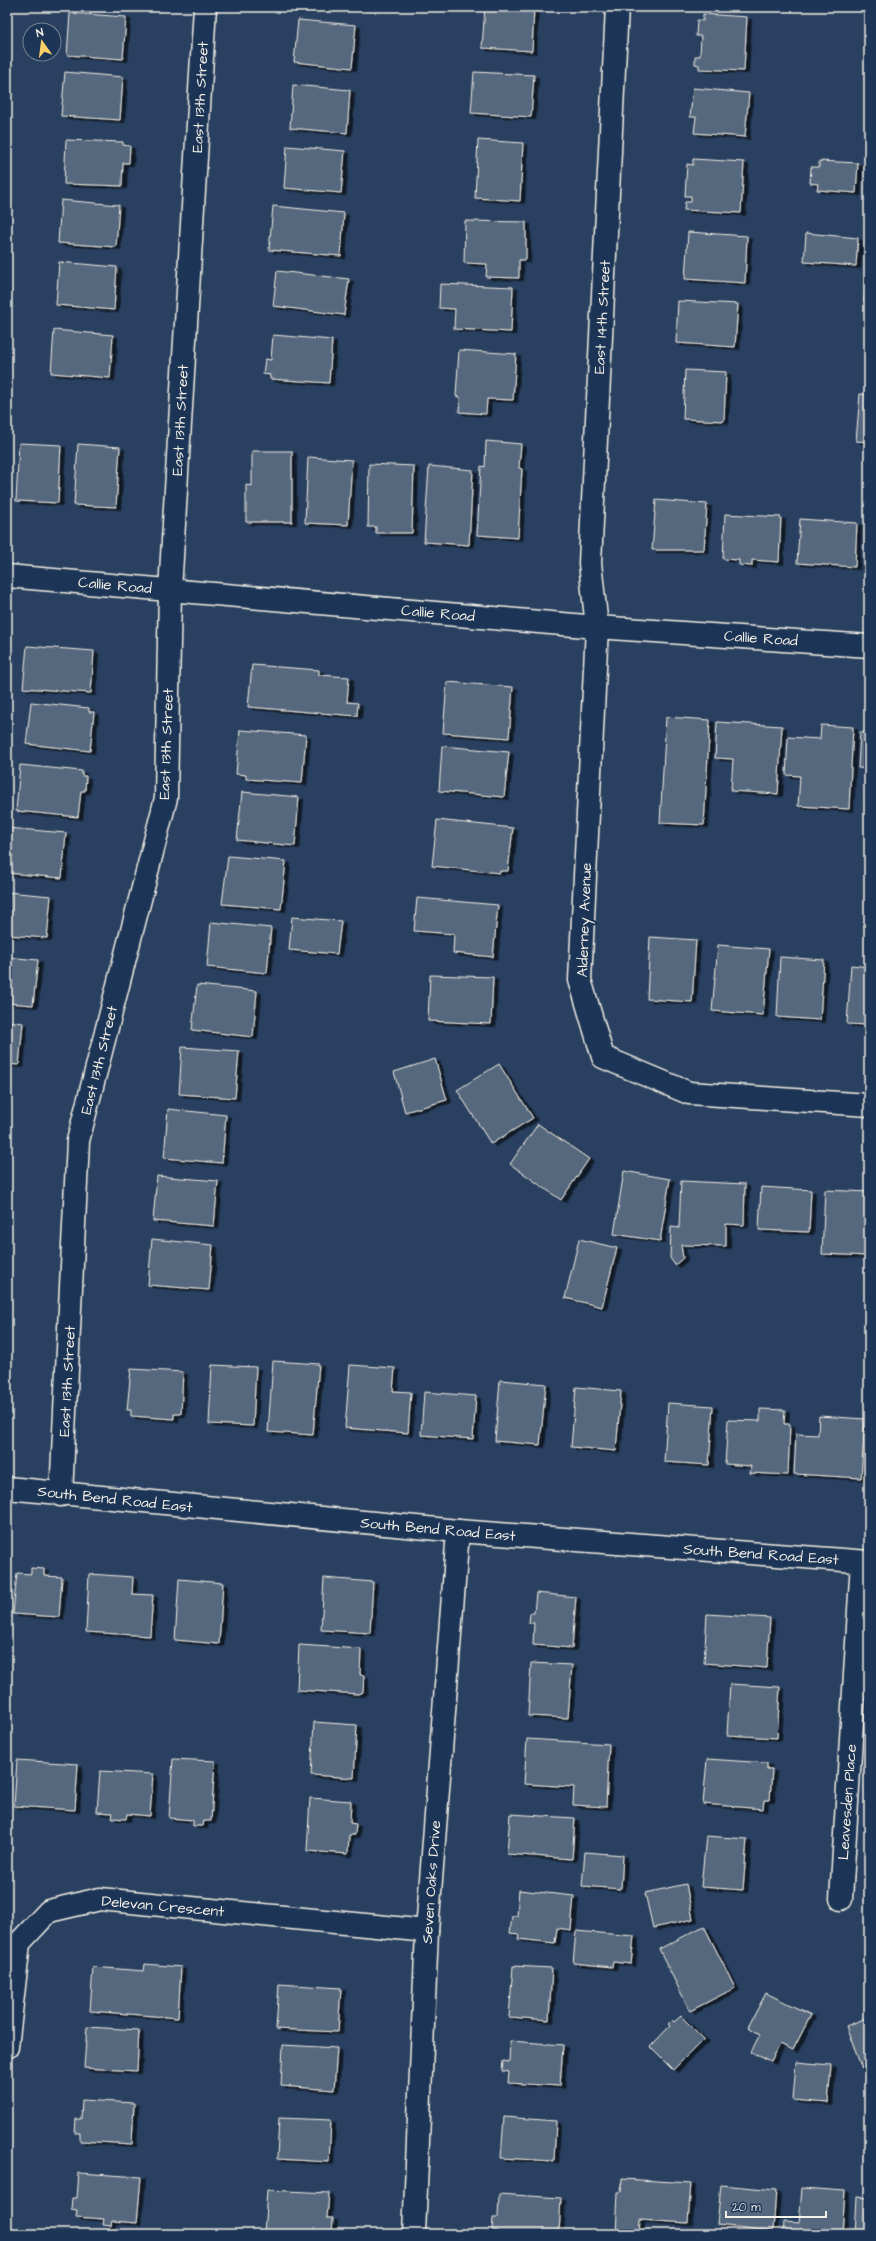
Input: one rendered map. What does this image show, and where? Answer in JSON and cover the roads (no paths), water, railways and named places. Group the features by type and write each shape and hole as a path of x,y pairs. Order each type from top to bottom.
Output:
{"street":[{"name":"East 13th Street","path":"61,1495 78,1141 166,798 170,590 205,7"},
{"name":"East 14th Street","path":"598,627 590,563 618,7"},
{"name":"Callie Road","path":"7,576 598,627 869,646"},
{"name":"Alderney Avenue","path":"598,627 580,980 603,1057 689,1092 869,1105"},
{"name":"South Bend Road East","path":"7,1488 61,1495 458,1531 866,1562"},
{"name":"Seven Oaks Drive","path":"414,2234 427,1931 458,1531"},
{"name":"Leavesden Place","path":"842,1899 866,1562"},
{"name":"Delevan Crescent","path":"7,2047 19,1942 49,1911 100,1899 427,1931"}]}
